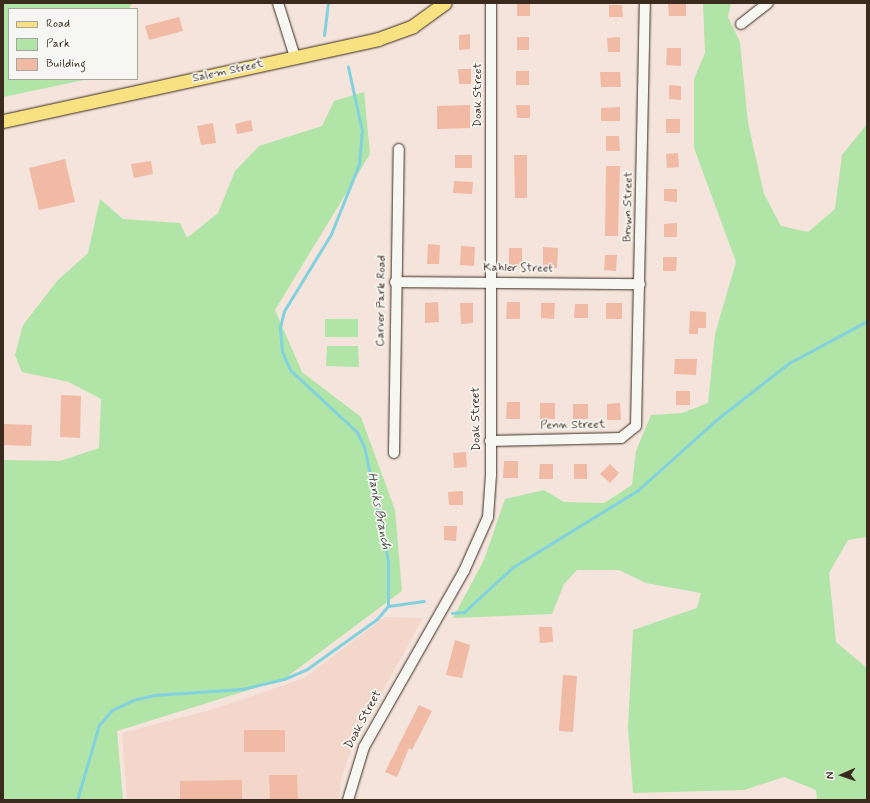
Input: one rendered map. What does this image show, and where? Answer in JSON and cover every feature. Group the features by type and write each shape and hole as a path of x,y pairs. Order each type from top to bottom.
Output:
{"main road":[{"name":"Salem Street","path":"3,121 295,57 395,33 445,3"}],"street":[{"path":"278,3 295,57"},
{"name":"Doak Street","path":"348,800 364,747 483,532 490,504 491,3"},
{"name":"Brown Street","path":"638,411 645,3"},
{"path":"741,24 768,3"},
{"name":"Carver Park Road","path":"394,453 395,282 399,149"},
{"name":"Kahler Street","path":"395,282 640,284"},
{"name":"Penn Street","path":"490,441 621,438 636,426 638,411"}],"shaded area":[{"path":"385,617 423,618 352,747 341,780 339,800 127,800 122,733 214,709 304,678"}],"green space":[{"path":"3,3 132,3 130,8 8,8 8,80 84,80 3,97"},
{"path":"703,3 731,3 728,17 740,42 748,123 764,194 781,226 808,232 835,209 842,155 867,124 867,537 848,540 829,573 836,642 867,668 867,800 817,800 816,790 784,777 744,790 633,793 628,727 633,630 697,608 701,593 646,583 619,570 577,570 564,584 552,614 453,618 484,560 505,499 544,490 564,502 604,503 632,485 636,451 651,415 682,413 708,403 715,334 736,262 694,148 694,79 705,53"},
{"path":"364,92 370,154 275,310 302,372 361,417 395,510 402,591 284,679 117,731 123,800 3,800 3,460 60,461 99,448 101,399 69,382 22,372 15,355 23,325 57,281 88,253 100,199 123,219 180,223 187,238 218,213 235,171 259,146 322,126 334,101"},
{"path":"325,319 358,319 358,337 325,337"},
{"path":"327,346 358,346 359,367 326,366"}],"building":[{"path":"517,3 530,3 530,16 517,16"},
{"path":"668,3 686,3 686,16 669,16"},
{"path":"609,5 622,5 623,17 609,17"},
{"path":"179,17 183,31 149,40 145,26"},
{"path":"470,34 470,49 459,50 459,35"},
{"path":"517,37 529,37 529,50 517,50"},
{"path":"620,37 620,52 608,52 607,38"},
{"path":"667,48 681,48 681,66 666,65"},
{"path":"458,69 471,69 471,84 459,84"},
{"path":"516,71 529,71 529,85 516,85"},
{"path":"600,72 620,72 621,87 601,87"},
{"path":"669,85 681,86 681,100 669,99"},
{"path":"470,105 470,128 437,129 437,106"},
{"path":"516,105 530,105 530,118 517,118"},
{"path":"620,107 620,121 601,121 601,108"},
{"path":"666,119 680,119 680,133 666,133"},
{"path":"251,120 253,131 237,134 235,124"},
{"path":"213,123 216,143 201,145 197,126"},
{"path":"606,136 619,136 620,151 606,151"},
{"path":"678,153 679,167 667,168 666,154"},
{"path":"455,155 472,155 472,168 455,168"},
{"path":"514,155 527,155 527,198 515,198"},
{"path":"65,159 75,202 39,210 29,168"},
{"path":"151,161 153,174 134,178 131,164"},
{"path":"606,166 620,166 618,236 605,236"},
{"path":"454,181 473,182 472,194 453,193"},
{"path":"664,189 677,189 677,202 664,201"},
{"path":"677,223 677,237 664,237 664,224"},
{"path":"428,244 440,245 439,264 427,264"},
{"path":"461,246 475,247 474,266 460,265"},
{"path":"543,247 558,248 557,268 543,268"},
{"path":"509,248 522,248 522,268 509,267"},
{"path":"605,255 617,255 616,271 604,270"},
{"path":"663,257 677,257 676,271 663,271"},
{"path":"438,302 439,322 425,323 425,303"},
{"path":"507,302 520,302 520,319 506,319"},
{"path":"460,303 473,303 473,323 461,324"},
{"path":"541,303 555,303 554,319 541,318"},
{"path":"606,303 622,303 622,319 606,319"},
{"path":"575,304 588,304 588,318 574,318"},
{"path":"690,311 706,312 706,328 698,328 698,334 689,334"},
{"path":"675,359 697,359 696,375 674,374"},
{"path":"676,391 690,391 690,405 676,405"},
{"path":"61,395 81,396 80,438 60,437"},
{"path":"507,402 520,402 520,419 506,419"},
{"path":"540,403 555,403 555,419 540,419"},
{"path":"620,403 621,420 607,420 607,404"},
{"path":"573,404 588,404 588,419 573,419"},
{"path":"3,424 32,425 31,446 3,445"},
{"path":"466,452 467,467 454,468 453,453"},
{"path":"504,461 518,461 518,478 503,478"},
{"path":"540,464 553,464 553,479 539,479"},
{"path":"574,464 587,464 587,479 574,479"},
{"path":"610,464 619,473 610,483 600,474"},
{"path":"463,491 463,505 449,505 448,492"},
{"path":"444,526 457,526 456,541 444,540"},
{"path":"539,627 552,627 553,642 540,643"},
{"path":"455,640 470,645 462,678 446,675"},
{"path":"563,675 577,676 573,732 559,731"},
{"path":"419,705 432,711 412,750 409,748 397,777 385,772"},
{"path":"244,730 285,730 285,752 244,752"},
{"path":"269,775 297,775 298,800 270,800"},
{"path":"242,780 242,800 180,800 180,781"}],"waterway":[{"name":"Hanks Branch","path":"324,35 328,3"},
{"name":"Hanks Branch","path":"77,800 99,725 112,710 133,700 154,695 242,689 284,679 307,669 377,619 388,606 388,560 364,446 357,432 290,370 282,351 280,327 284,311 331,234 359,164 362,131 348,67"},
{"path":"452,613 464,612 513,567 638,490 716,420 789,363 867,321"},
{"path":"388,606 424,601"}]}
